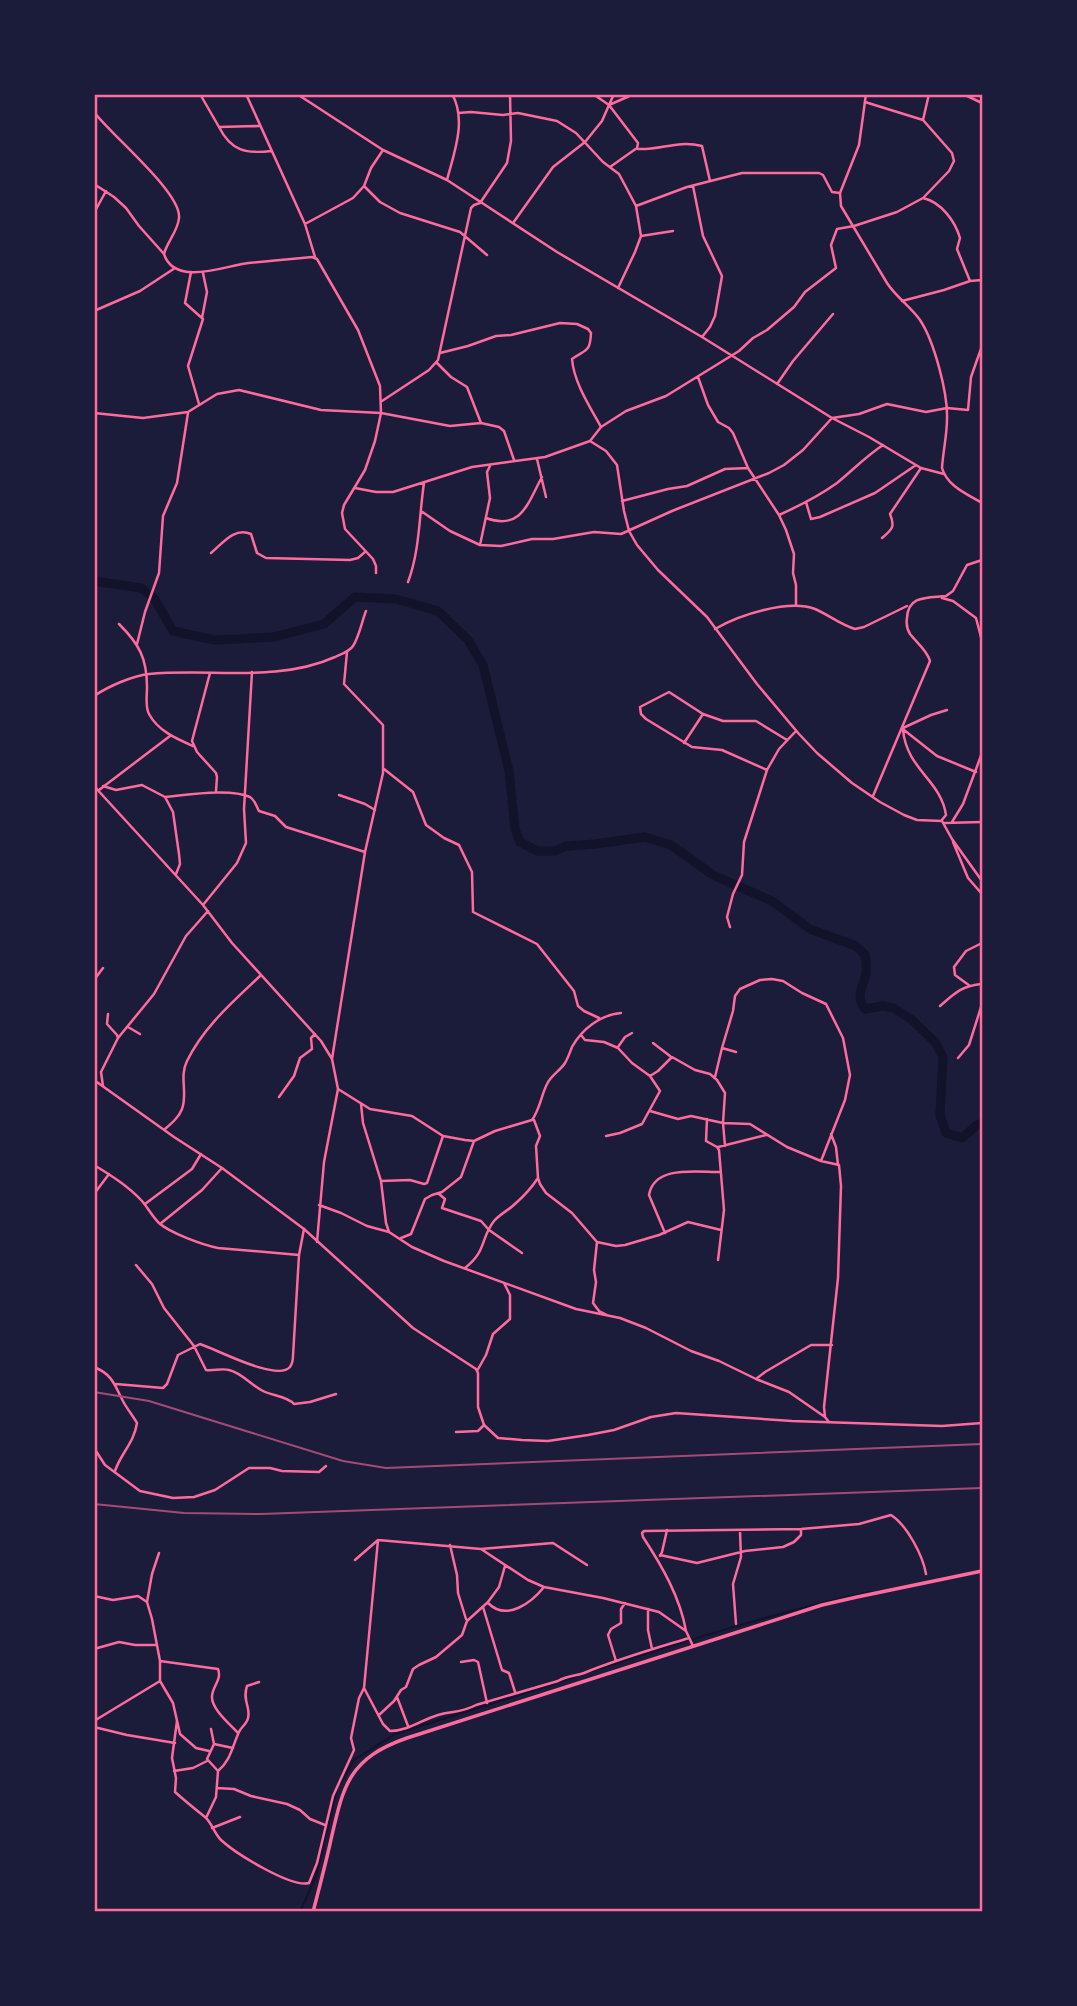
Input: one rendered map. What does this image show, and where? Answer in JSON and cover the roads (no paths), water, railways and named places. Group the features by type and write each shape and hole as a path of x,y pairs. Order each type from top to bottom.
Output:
{"main road":[{"path":"313,1912 342,1794 354,1772 371,1754 391,1744 848,1599 982,1571"}],"street":[{"path":"200,94 226,138 239,150 271,151"},
{"path":"246,94 286,179 305,224 315,257 358,330 380,386 381,413 368,460 344,505 343,520 345,529 373,559 376,573"},
{"path":"297,94 383,150 447,180 832,418 921,468 944,474 955,487 982,503"},
{"path":"447,180 457,139 458,113 452,94"},
{"path":"382,401 437,363 471,208 481,203 507,163 511,141 510,94"},
{"path":"593,94 609,105 638,142 637,149"},
{"path":"513,223 553,167 585,142 602,121 614,94"},
{"path":"609,105 634,94"},
{"path":"866,94 859,145 840,193 841,206 887,283 916,315 931,341 947,408 944,474"},
{"path":"923,120 929,94"},
{"path":"963,94 982,103"},
{"path":"355,488 393,492 472,467 552,455 590,440 601,427 626,411 666,396 767,330 794,307 805,292 836,268 831,245 839,228 897,212 923,198 944,178 954,160 952,153 923,120 865,102"},
{"path":"94,112 164,185 177,206 177,225 164,254"},
{"path":"458,113 518,113 556,121 572,130 621,177 636,206 641,236 618,288"},
{"path":"219,127 260,126"},
{"path":"610,167 637,149 684,143 702,146 710,181"},
{"path":"305,224 354,198 365,186 371,169 383,150"},
{"path":"636,206 693,186 743,173 819,173 823,174 832,192 840,193"},
{"path":"94,184 126,208 164,254 164,258 176,268 203,273 242,264 315,257"},
{"path":"365,186 380,202 400,213 460,232 487,255"},
{"path":"693,186 703,236 722,276 715,316 702,337"},
{"path":"94,213 106,191"},
{"path":"923,198 937,203 956,226 960,238 957,249 970,281"},
{"path":"641,236 673,231"},
{"path":"95,310 140,291 176,268"},
{"path":"191,272 185,303 202,318"},
{"path":"199,404 188,366 207,292 203,273"},
{"path":"902,301 982,280"},
{"path":"777,384 793,360 833,314"},
{"path":"440,353 496,335 511,335 560,323 585,327 591,333 589,346 584,353 572,359 584,396 601,427"},
{"path":"421,511 450,531 480,545 501,546 532,539 629,531 671,511 776,469 806,447 832,418 859,414 882,405 926,412 947,408 968,410 970,382 981,356 982,346"},
{"path":"437,363 451,377 467,387 481,423"},
{"path":"698,377 708,405 718,422 733,433 754,479 779,515 794,554 796,606"},
{"path":"94,413 143,418 188,412 217,394 239,390 321,410 381,413 450,426 481,423 504,431 514,460"},
{"path":"137,644 159,573 163,516 177,482 188,412"},
{"path":"590,440 606,451 617,465 629,531 642,552 707,618 757,684 817,753 852,783 904,815 923,821 982,822"},
{"path":"779,515 835,484 864,457 883,445"},
{"path":"537,458 546,497"},
{"path":"480,545 490,491 487,472 491,465"},
{"path":"806,502 810,518 820,517 875,493 916,465"},
{"path":"622,501 688,486 725,469 748,468"},
{"path":"882,538 894,522 890,514 921,468"},
{"path":"486,518 504,521 519,516 542,477"},
{"path":"408,582 414,564 424,483"},
{"path":"211,553 234,533 243,531 251,534 257,553 266,558 350,560 365,552"},
{"path":"715,629 763,610 796,606 816,610 855,629 864,627 918,599 946,596 953,591 967,565 982,559"},
{"path":"938,597 953,601 976,618 982,641"},
{"path":"873,797 930,661 907,628 909,605"},
{"path":"94,696 147,674 252,672 301,669 319,664 347,652 353,646 366,611"},
{"path":"119,624 143,655 147,674 147,711 170,736 193,746 216,773 216,793"},
{"path":"317,1242 324,1162 338,1088 332,1059 365,852 384,769 383,726 344,684 347,652"},
{"path":"204,905 237,863 245,847 252,672"},
{"path":"193,746 210,673"},
{"path":"767,769 725,751 697,749 684,743 646,719 640,714 640,707 669,692 703,714 723,720 756,721 787,740"},
{"path":"903,728 947,710"},
{"path":"684,743 703,714"},
{"path":"903,728 937,756 976,772"},
{"path":"903,728 909,755 934,787 944,807 943,822 963,868 982,894"},
{"path":"730,927 727,917 743,872 742,848 767,769 796,731"},
{"path":"99,790 170,736"},
{"path":"953,822 964,804 982,753"},
{"path":"384,769 414,792 426,825 460,845 472,872 473,912 537,944 574,991 578,1006 601,1018"},
{"path":"103,786 116,790 142,785 165,797 216,793 245,796 253,799 262,813 275,816 286,827 365,852"},
{"path":"94,786 204,905 232,943 315,1034 332,1059"},
{"path":"339,794 375,810"},
{"path":"165,797 173,812 180,860 175,875"},
{"path":"952,839 982,881"},
{"path":"103,1086 101,1072 118,1038 154,994 186,936 208,911"},
{"path":"970,986 955,975 954,967 966,951 982,943"},
{"path":"94,980 103,968"},
{"path":"165,1129 182,1110 183,1074 200,1038 261,975"},
{"path":"715,1077 735,996 740,989 760,980 772,979 783,981 826,1004 843,1038 850,1070 849,1089 821,1161"},
{"path":"940,1006 959,990 982,984"},
{"path":"958,1058 969,1045 982,1004"},
{"path":"338,1088 376,1111 412,1116 443,1136 474,1141 533,1118 546,1085 565,1063 581,1035 601,1018 621,1013"},
{"path":"108,1014 107,1024 118,1038"},
{"path":"128,1027 140,1034"},
{"path":"618,1048 625,1037 632,1033"},
{"path":"279,1097 293,1076 300,1058 311,1051 310,1038 315,1034"},
{"path":"581,1035 584,1039 604,1042 618,1048 650,1076 660,1091 642,1124 606,1136"},
{"path":"653,1043 671,1057 715,1077 724,1093 725,1146"},
{"path":"722,1048 736,1052"},
{"path":"650,1076 671,1057"},
{"path":"94,1080 222,1168 304,1229 413,1328 477,1371"},
{"path":"361,1104 363,1124 381,1181 389,1232"},
{"path":"650,1111 678,1119 691,1116 723,1123 750,1124 787,1147 821,1161 839,1165"},
{"path":"533,1118 540,1136 536,1146 538,1178 546,1193 572,1213 597,1242 625,1245 665,1233 688,1222 721,1230"},
{"path":"707,1119 706,1141 717,1147 765,1135"},
{"path":"825,1417 837,1290 841,1209 841,1178 831,1134"},
{"path":"381,1181 427,1183 443,1136"},
{"path":"400,1238 411,1234 425,1199 439,1194 461,1177 474,1141"},
{"path":"717,1147 724,1210 718,1260"},
{"path":"145,1204 192,1169 201,1154"},
{"path":"94,1165 128,1188 160,1224 208,1246 299,1255"},
{"path":"160,1224 202,1190 222,1168"},
{"path":"665,1233 649,1195 655,1183 672,1173 720,1172"},
{"path":"94,1194 109,1174"},
{"path":"465,1268 482,1249 496,1219 516,1203 538,1178"},
{"path":"439,1194 445,1199 442,1208 481,1221 489,1230 522,1253"},
{"path":"319,1205 367,1226 389,1232 412,1247 504,1283 576,1310 629,1321 646,1328 691,1352 719,1361 756,1380 789,1392 829,1422"},
{"path":"116,1384 163,1388 176,1358 194,1346 203,1344 250,1365 287,1370 293,1356 299,1255 304,1229"},
{"path":"597,1242 593,1303 599,1311 610,1317"},
{"path":"136,1265 152,1284 164,1308 194,1346 206,1370 230,1370 261,1390 290,1399 294,1404 336,1394"},
{"path":"504,1283 510,1295 510,1319 493,1334 477,1371 478,1407 484,1425 498,1438 548,1441 614,1430 651,1417 676,1413 942,1426 982,1423"},
{"path":"756,1380 811,1345 832,1345"},
{"path":"94,1367 116,1384 119,1395 135,1420 132,1442 119,1461 116,1471"},
{"path":"456,1432 478,1431 484,1425"},
{"path":"94,1447 103,1462 141,1491 173,1498 194,1497 215,1490 250,1468 318,1472 326,1466"},
{"path":"693,1646 659,1556 643,1537 643,1532 801,1529 859,1524 891,1515 899,1521 924,1560 926,1574"},
{"path":"659,1556 697,1563 741,1552 788,1545 801,1535 801,1529"},
{"path":"659,1556 667,1530"},
{"path":"736,1625 733,1584 741,1552 740,1530"},
{"path":"177,1721 172,1758 175,1792 206,1819 222,1840 240,1854 290,1882 306,1885 309,1883 314,1874 333,1796 354,1750 351,1738 359,1698 364,1688 378,1540"},
{"path":"355,1560 378,1540 481,1549 553,1543 587,1565"},
{"path":"379,1715 408,1684 413,1670 436,1657 465,1631 467,1621 458,1593 450,1545"},
{"path":"481,1549 528,1580 544,1587 659,1612 686,1631"},
{"path":"159,1553 147,1602 160,1661 160,1681 173,1703 183,1738 195,1748 209,1751"},
{"path":"467,1621 488,1602 499,1586 506,1565"},
{"path":"488,1602 496,1609 518,1609 531,1601 544,1587"},
{"path":"94,1596 113,1600 138,1596 147,1602"},
{"path":"616,1661 608,1635 611,1629 621,1623 621,1609 625,1603"},
{"path":"483,1607 502,1670 509,1672 515,1693"},
{"path":"648,1609 652,1649"},
{"path":"364,1688 390,1731 395,1732 415,1726 425,1719 445,1713 457,1713 689,1638"},
{"path":"94,1649 119,1642 135,1645 156,1644"},
{"path":"160,1661 218,1669 220,1677 212,1698 220,1713 239,1733"},
{"path":"461,1662 478,1662 487,1703"},
{"path":"94,1721 160,1681"},
{"path":"206,1819 216,1797 218,1771 228,1761 249,1716 244,1695 247,1686 259,1682"},
{"path":"397,1697 408,1727"},
{"path":"94,1727 175,1743"},
{"path":"207,1761 214,1744 211,1729"},
{"path":"214,1744 233,1748"},
{"path":"174,1771 193,1768 207,1761"},
{"path":"207,1761 218,1771"},
{"path":"345,1769 354,1772"},
{"path":"217,1788 234,1789 251,1796 287,1804 325,1825"},
{"path":"212,1828 240,1817"}],"waterway":[{"path":"94,581 141,588 154,598 173,631 214,640 274,637 324,624 355,597 396,599 438,611 468,640 483,665 509,771 515,829 520,842 537,851 555,851 566,846 645,837 671,845 713,875 772,901 810,929 856,946 866,960 866,974 860,995 865,1009 883,1006 893,1008 911,1019 935,1042 943,1057 940,1115 946,1133 962,1138 982,1123"},
{"path":"592,1671 765,1618 870,1592"},
{"path":"559,1682 577,1676"},
{"path":"340,1784 354,1760 395,1734 554,1684"},
{"path":"300,1912 316,1876 337,1789"}],"railway":[{"path":"94,1392 149,1401 343,1461 386,1468 982,1444"},
{"path":"94,1504 184,1513 261,1514 982,1488"}]}
